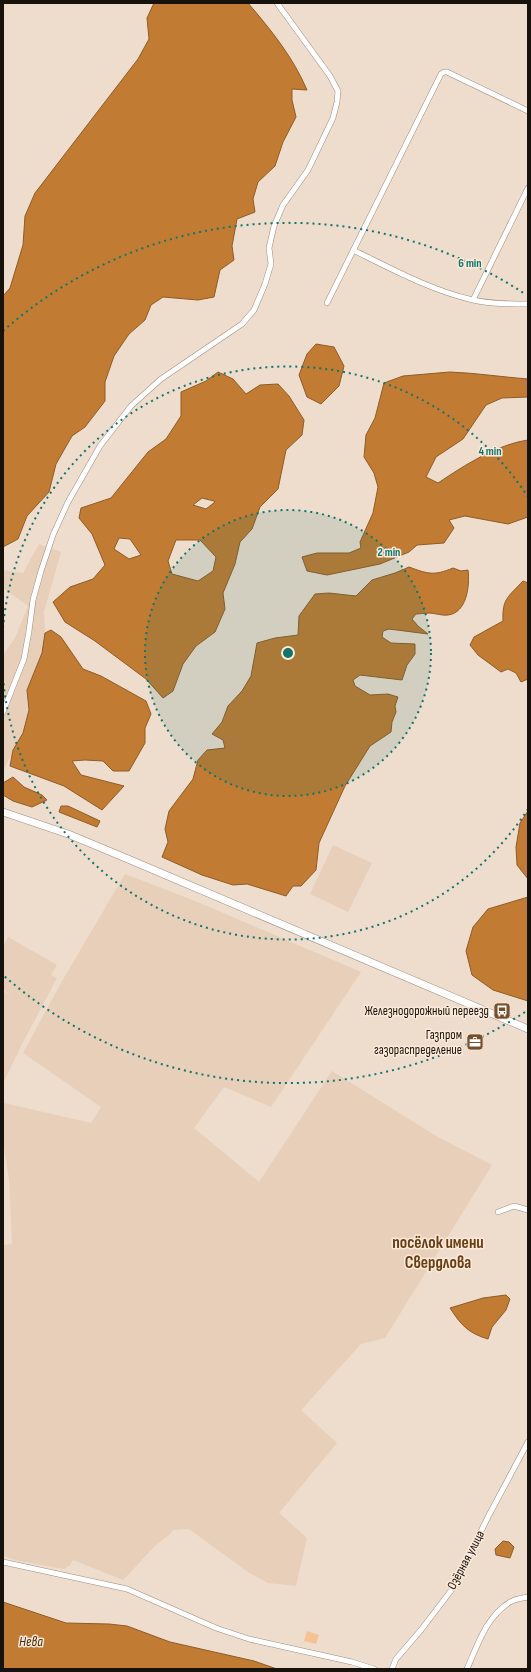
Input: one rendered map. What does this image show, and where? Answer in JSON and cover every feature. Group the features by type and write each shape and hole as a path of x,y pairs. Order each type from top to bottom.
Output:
{"main road":[{"path":"3,812 68,834 528,1030"}],"street":[{"path":"3,712 24,659 33,600 41,571 53,535 68,502 100,446 131,406 160,379 242,324 254,310 265,284 271,264 269,248 274,226 283,205 308,170 333,118 338,91 330,76 276,3"},
{"path":"327,303 441,74 447,72 528,112"},
{"path":"473,300 528,188"},
{"path":"353,250 416,281 448,293 473,300 503,304 528,304"},
{"path":"498,1212 514,1206 528,1210"},
{"name":"Озёрная улица","path":"392,1669 396,1659 421,1630 453,1588 489,1515 528,1442"},
{"path":"3,1562 127,1589 216,1628 249,1639 352,1662 374,1669"},
{"path":"466,1669 483,1632 496,1614 511,1602 528,1597"}],"shaded area":[{"path":"39,544 61,552 44,612 45,633 42,653 27,690 29,710 23,733 3,771 3,655 15,638 28,606 3,588 3,570 23,573"},
{"path":"333,845 372,863 348,912 310,894"},
{"path":"125,874 195,901 361,972 271,1107 224,1087 194,1128 259,1182 332,1071 436,1136 492,1165 385,1338 361,1344 301,1410 337,1443 279,1513 307,1538 296,1586 268,1583 248,1572 189,1529 173,1530 155,1546 123,1580 73,1560 70,1565 64,1569 19,1561 3,1556 3,1245 12,1244 9,1179 3,1142 3,1104 91,1123 101,1107 23,1053 61,983"},
{"path":"8,937 57,965 51,975 57,978 3,1083 3,991 12,998 3,989 3,946"},
{"path":"307,1631 319,1635 316,1644 304,1641"}],"water":[{"path":"154,3 248,3 288,55 307,90 292,89 292,100 296,117 283,142 275,166 258,182 253,199 255,212 237,219 232,246 234,260 220,270 214,297 198,300 163,297 151,305 145,320 129,334 114,356 105,382 105,401 85,427 72,436 56,464 49,492 27,516 18,539 3,547 3,296 10,288 23,245 25,216 35,193 138,59 149,39 147,18"},
{"path":"316,344 334,347 344,366 339,386 321,404 307,397 299,375 307,354"},
{"path":"218,372 233,379 246,394 260,385 278,384 289,396 304,420 302,435 286,450 278,489 260,507 252,529 240,542 235,564 223,593 225,609 215,632 196,646 183,664 173,691 163,698 146,679 95,641 65,622 53,602 70,587 93,579 105,565 92,534 79,518 81,508 111,498 148,452 166,439 181,416 181,392 206,381","holes":["202,498 214,501 215,502 206,509 193,505","119,538 130,539 141,555 129,559 114,549","176,540 200,540 216,557 213,571 198,581 172,574 168,561"]},
{"path":"450,372 528,379 528,397 502,398 486,405 463,439 436,457 426,477 438,483 493,451 504,446 528,440 528,517 508,524 465,516 449,520 454,528 444,543 417,545 409,552 380,564 327,575 307,571 302,557 317,553 349,553 361,548 360,542 373,513 378,487 374,473 364,457 366,435 375,418 384,383 403,376"},
{"path":"409,567 431,573 441,572 453,568 461,571 468,570 468,590 466,597 463,604 454,613 448,615 429,613 416,614 412,619 428,634 389,629 383,631 382,637 391,643 415,644 415,654 407,665 402,680 360,675 353,680 355,686 370,695 388,694 398,697 395,706 396,712 392,722 391,732 370,746 345,786 319,843 316,870 301,886 293,886 286,896 247,884 233,885 202,875 162,857 168,842 165,829 169,811 193,779 198,760 207,750 225,748 223,740 212,734 222,722 228,706 242,691 251,676 257,643 275,638 298,635 299,616 315,594 329,593 356,596 372,580"},
{"path":"523,581 528,583 528,679 521,682 516,673 508,669 501,672 478,655 470,645 474,637 503,621 504,608 507,599"},
{"path":"51,630 61,637 83,669 101,676 146,701 151,714 145,728 145,743 129,771 113,771 103,761 72,761 81,775 124,786 102,810 64,786 10,766 13,750 23,733 29,710 27,690 42,653 45,633"},
{"path":"13,777 24,787 42,795 47,800 32,807 13,801 3,795 3,783"},
{"path":"61,806 68,806 100,821 97,827 59,812"},
{"path":"528,811 528,879 517,865 516,847 520,823"},
{"path":"528,897 528,1001 493,990 472,975 466,951 473,927 488,909"},
{"path":"506,1295 510,1299 506,1310 492,1327 488,1339 475,1334 466,1328 450,1308 483,1298"},
{"path":"503,1541 509,1542 514,1547 510,1558 496,1555 495,1549"},
{"name":"Нева","path":"3,1602 66,1623 127,1626 170,1642 254,1661 277,1669 3,1669"}],"place":[{"name":"Железнодорожный переезд","path":"502,1011"},
{"name":"Газпром газораспределение","path":"475,1042"}],"district":[{"name":"посёлок имени Свердлова","path":"438,1253"}]}
